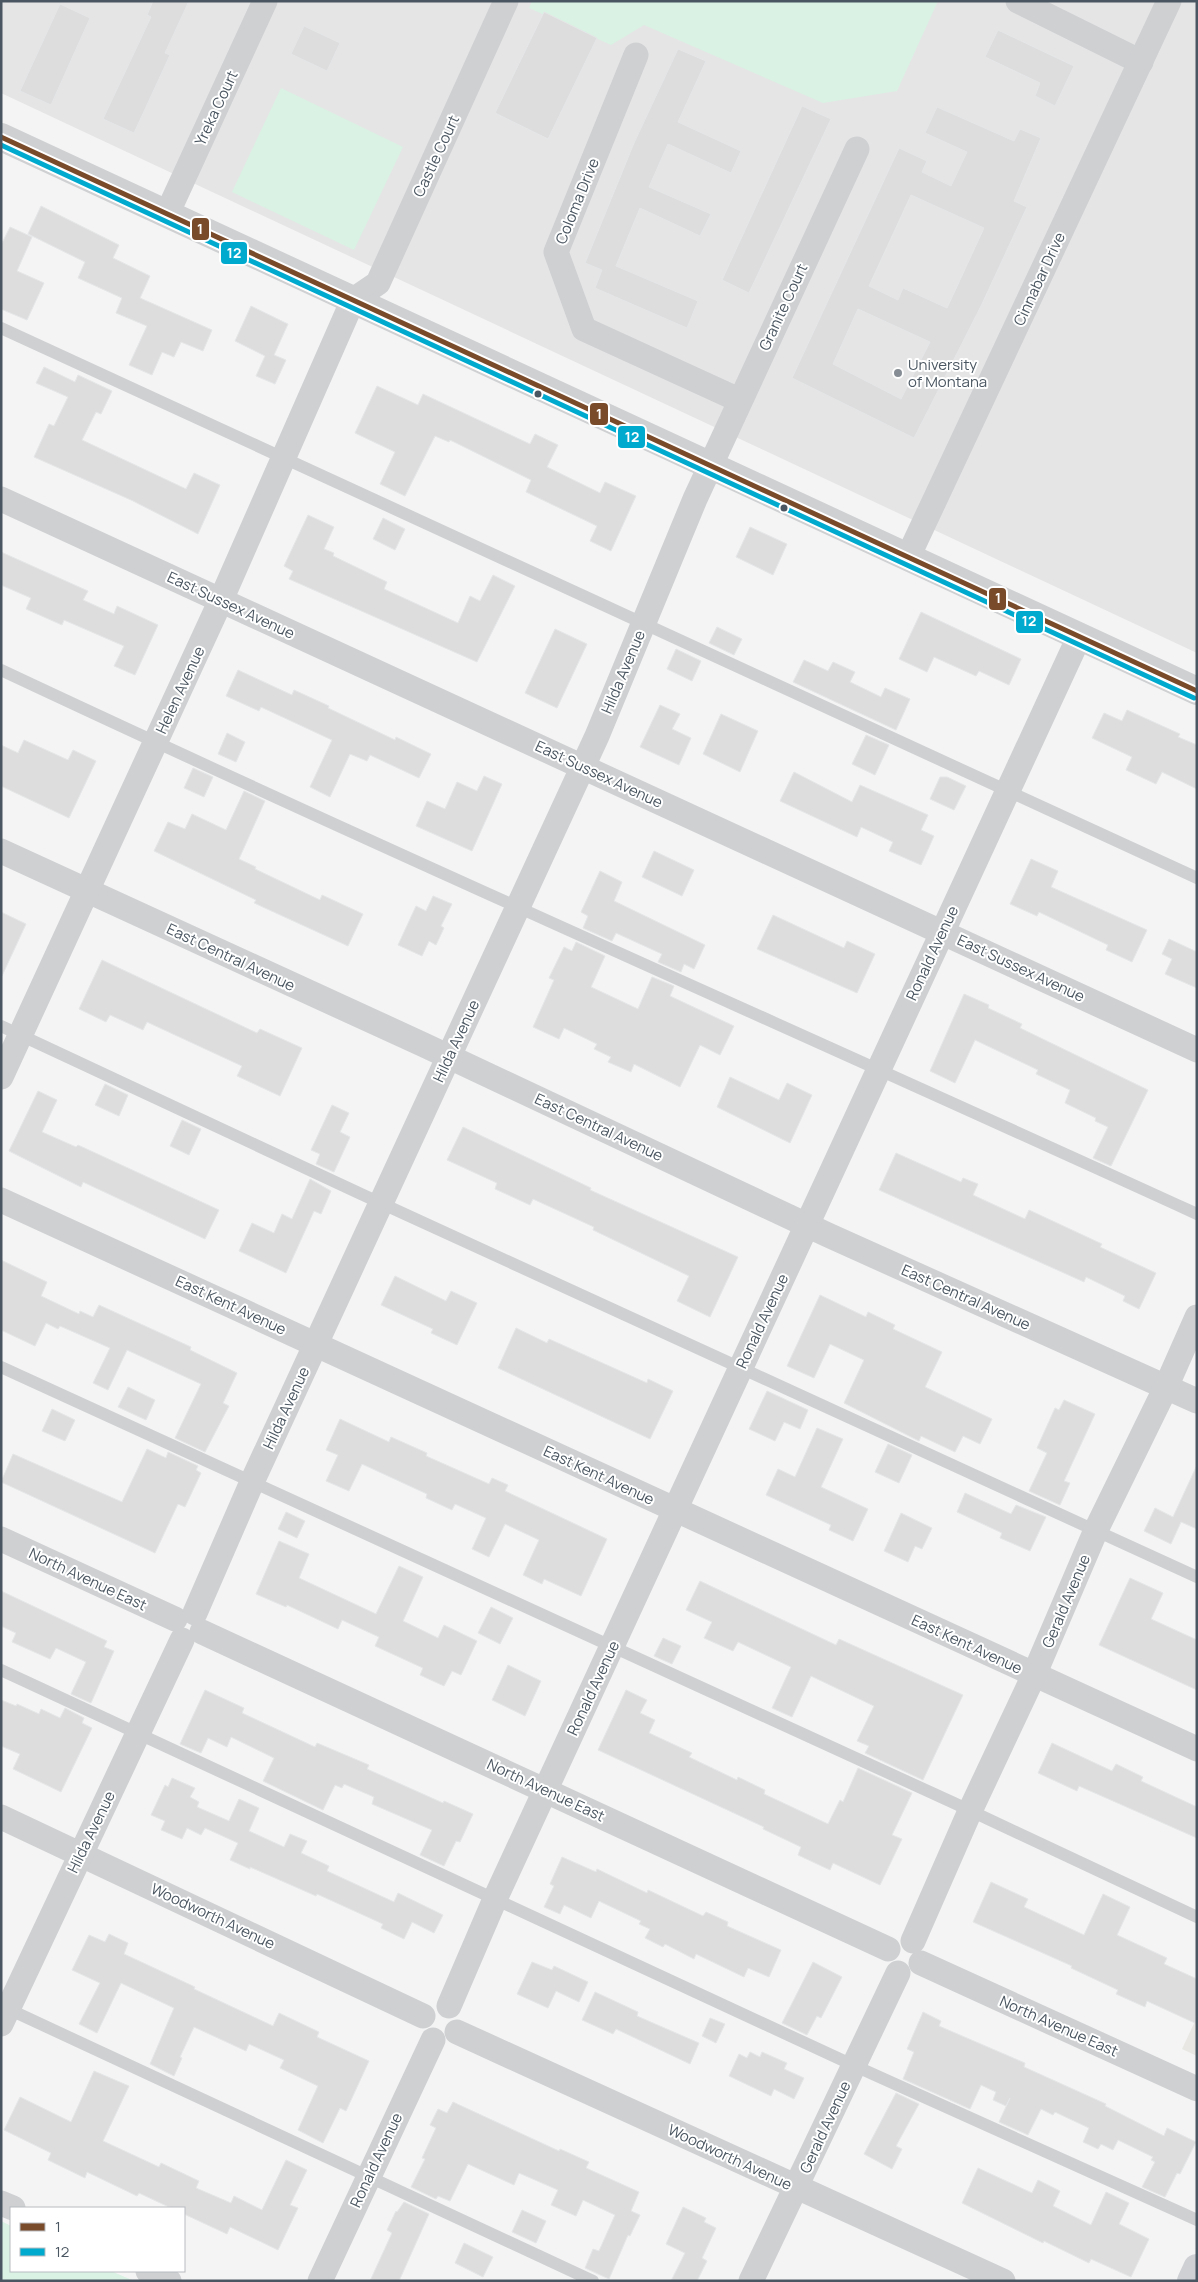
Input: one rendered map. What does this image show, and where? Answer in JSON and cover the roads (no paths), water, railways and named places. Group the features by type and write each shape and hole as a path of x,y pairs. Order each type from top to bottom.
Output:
{"main road":[{"path":"1191,2281 1197,2268"}],"street":[{"name":"Yreka Court","path":"167,214 264,1"},
{"path":"1018,1 1141,62"},
{"name":"Cinnabar Drive","path":"908,558 1169,1"},
{"name":"Castle Court","path":"353,300 378,283 507,2"},
{"name":"Coloma Drive","path":"636,55 556,252 584,329 739,400"},
{"path":"1,137 1197,691"},
{"name":"Granite Court","path":"710,466 857,149"},
{"name":"Helen Avenue","path":"1,1077 11,1031 88,891 221,600 353,300"},
{"name":"Hilda Avenue","path":"4,2013 80,1853 140,1734 252,1482 582,766 710,466"},
{"name":"East Sussex Avenue","path":"1,499 1197,1050"},
{"name":"Ronald Avenue","path":"449,2006 495,1899 1079,636"},
{"name":"East Central Avenue","path":"1,852 449,1056 807,1225 1197,1401"},
{"name":"East Kent Avenue","path":"1,1200 1197,1749"},
{"name":"Gerald Avenue","path":"917,1952 970,1811 1034,1675 1096,1530 1166,1387 1197,1317"},
{"name":"North Avenue East","path":"1,1538 888,1949"},
{"name":"Woodworth Avenue","path":"1,1817 424,2016"},
{"path":"904,1938 917,1952 911,1973 898,1973 888,1963 888,1949 898,1940 904,1938"},
{"name":"North Avenue East","path":"917,1952 1197,2089"},
{"name":"Gerald Avenue","path":"751,2281 898,1973"},
{"path":"435,2005 449,2006 459,2018 460,2023 457,2032 451,2039 446,2041 433,2040 424,2031 422,2025 424,2016 429,2008 435,2005"},
{"name":"Woodworth Avenue","path":"457,2032 998,2280"},
{"name":"Ronald Avenue","path":"320,2281 433,2040"},
{"path":"150,2272 170,2281"}],"lane":[{"path":"1,328 644,622 1197,878"},
{"path":"1,670 1197,1214"},
{"path":"11,1031 1197,1576"},
{"path":"1,1367 612,1646 1197,1918"},
{"path":"1,1670 855,2066 1197,2220"},
{"path":"4,2013 593,2281"}],"place":[{"name":"University of Montana","path":"898,373"}]}
